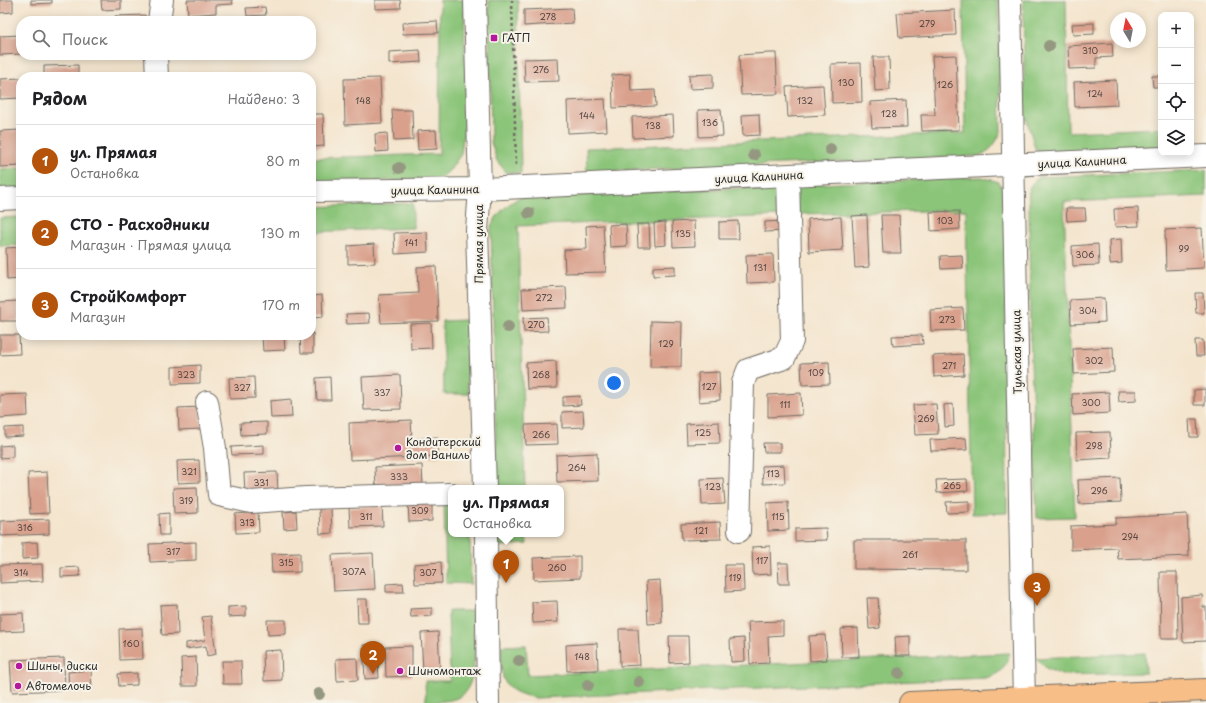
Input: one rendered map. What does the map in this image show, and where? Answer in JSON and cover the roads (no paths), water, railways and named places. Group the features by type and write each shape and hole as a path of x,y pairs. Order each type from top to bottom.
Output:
{"main road":[{"path":"910,703 1024,701 1206,690"}],"street":[{"path":"159,16 162,0"},
{"name":"Прямая улица","path":"475,0 480,190 478,230 485,485"},
{"name":"Тульская улица","path":"1010,0 1024,701"},
{"path":"156,60 156,72"},
{"name":"улица Калинина","path":"316,191 480,190 1206,156"},
{"path":"739,531 743,383 748,370 784,358 792,341 788,176"},
{"path":"0,199 16,198"},
{"path":"207,402 215,448 219,495 251,502 330,497 448,494"},
{"path":"486,537 488,703"}],"place":[{"name":"ГАТП","path":"494,38"},
{"name":"Кондитерский дом Ваниль","path":"398,448"},
{"name":"ул. Прямая","path":"506,583"},
{"name":"СтройКомфорт","path":"1037,606"},
{"name":"Шины, диски","path":"19,666"},
{"name":"Шиномонтаж","path":"400,671"},
{"name":"СТО - Расходники","path":"373,674"},
{"name":"Автомелочь","path":"18,686"}]}
